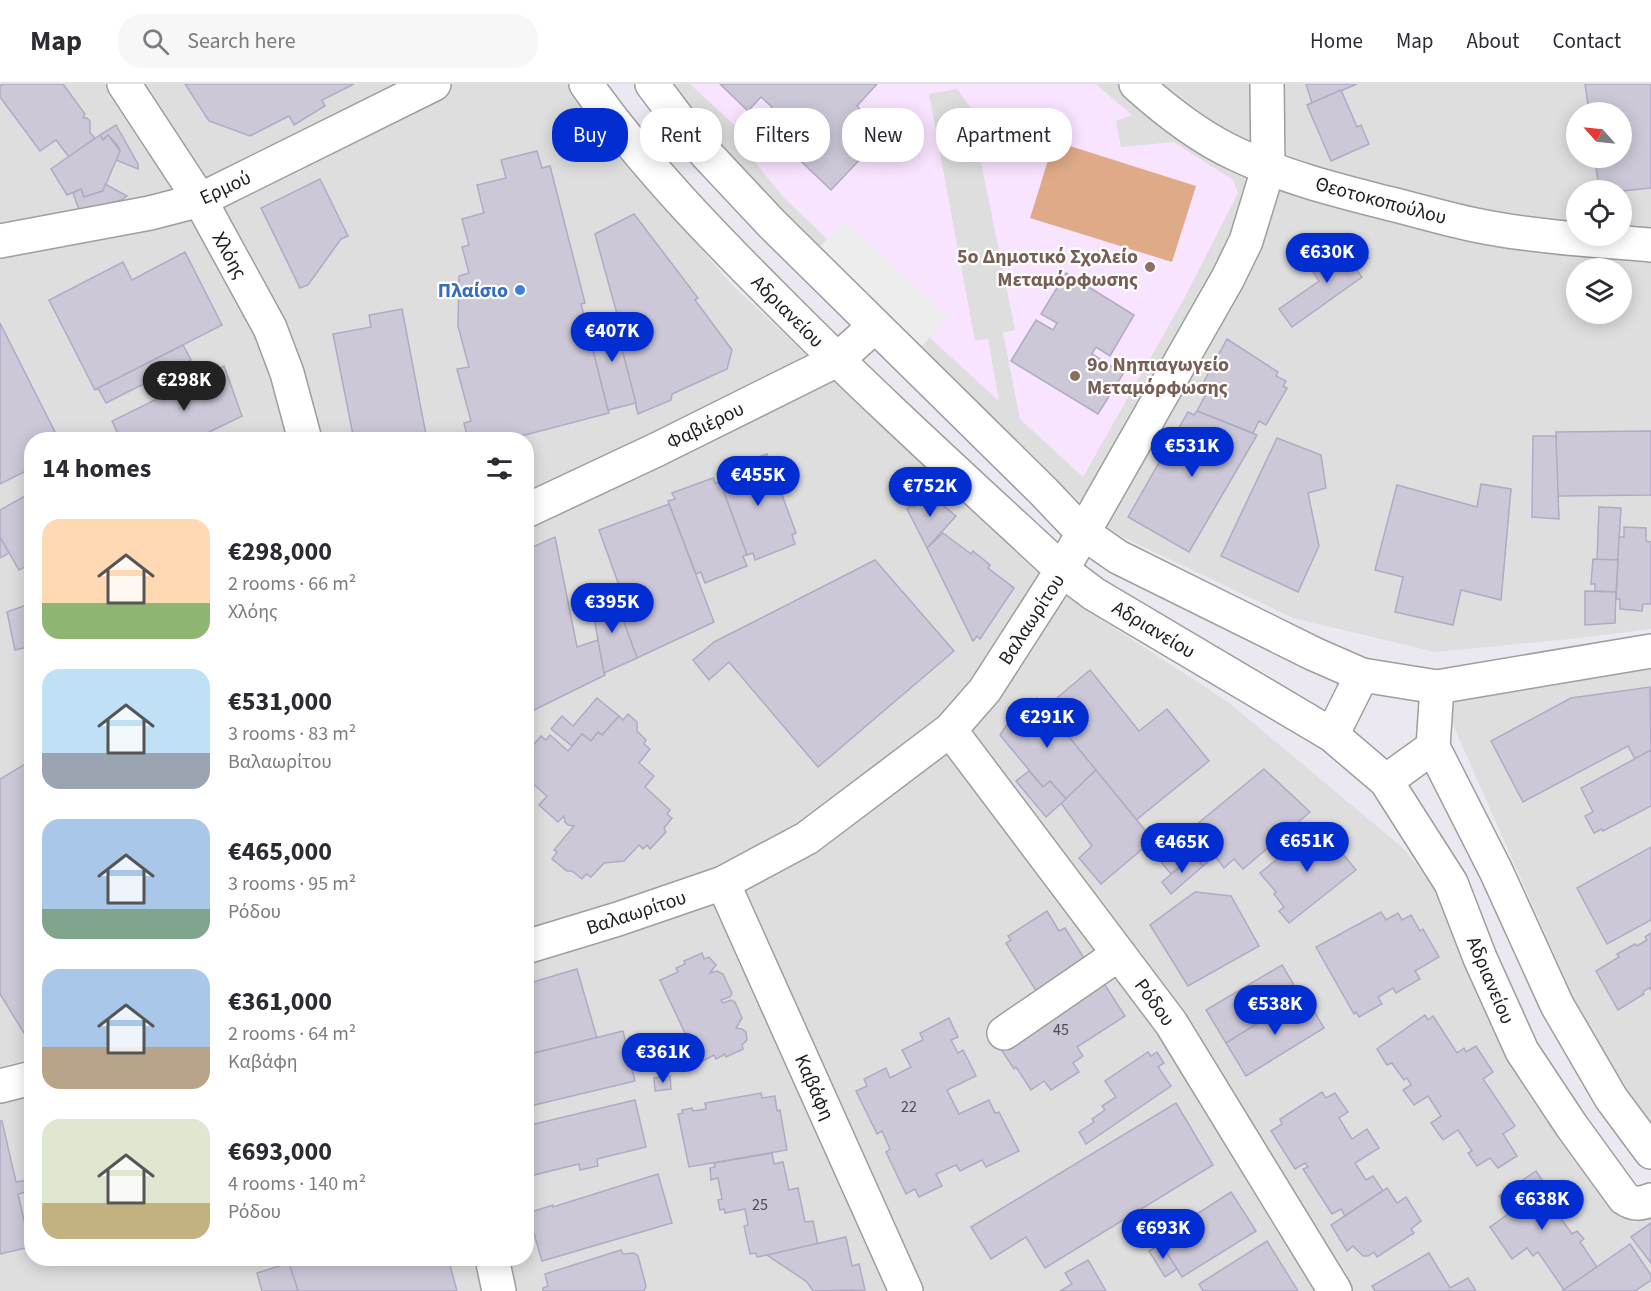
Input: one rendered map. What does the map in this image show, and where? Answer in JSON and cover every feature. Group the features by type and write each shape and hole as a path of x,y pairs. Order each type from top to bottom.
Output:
{"street":[{"name":"Χλόης","path":"124,84 200,200 270,328 287,373 303,432"},
{"name":"Ερμού","path":"0,241 150,213 200,200 434,84"},
{"name":"Αδριανείου","path":"586,84 670,189 731,254 837,360 1062,570 1094,594 1332,735 1386,781 1451,883 1480,958 1522,1052 1570,1125 1624,1198 1632,1203 1641,1204 1651,1200"},
{"path":"652,84 697,144 771,223 1082,532 1118,557 1314,654 1362,675 1437,687 1651,651"},
{"name":"Θεοτοκοπούλου","path":"1136,84 1193,129 1234,153 1269,169 1335,190 1476,225 1552,237 1651,245"},
{"name":"Βαλαωρίτου","path":"534,945 723,883 807,838 950,730 985,690 1062,570 1228,278 1246,241 1269,169 1267,84"},
{"name":"Φαβιέρου","path":"534,507 658,449 837,360 875,326"},
{"path":"1332,735 1362,675"},
{"path":"1437,687 1433,747 1496,871 1557,1005 1611,1098 1651,1152"},
{"name":"Ρόδου","path":"950,730 1171,1023 1335,1291"},
{"path":"1386,781 1433,747"},
{"name":"Καβάφη","path":"723,883 906,1291"},
{"path":"1004,1033 1119,954"},
{"path":"0,1086 24,1080"},
{"path":"1570,1125 1611,1098"},
{"path":"494,1266 499,1291"}],"shaded area":[{"path":"0,84 567,84 584,108 552,108 552,162 627,162 731,284 1042,577 959,702 792,827 707,877 534,929 534,432 24,432 24,1061 0,1067"},
{"path":"671,84 1651,84 1651,629 1435,652 1293,618 1112,532 873,305 727,155 722,149 722,108 690,108"},
{"name":"5ο Δημοτικό Σχολείο Μεταμόρφωσης","path":"690,84 1096,84 1132,115 1116,121 1121,147 1174,142 1233,180 1238,193 1186,295 1083,477 1020,419 1003,333 1015,330 981,162 1072,162 1072,108 970,108 957,89 929,94 936,132 936,162 942,162 975,341 988,339 999,401 930,338 949,317 844,221 827,239 783,197 755,162 830,162 830,108 734,108 734,125 722,114 722,108 716,108"},
{"path":"1072,147 1196,186 1172,262 1030,218 1047,162 1072,162"},
{"path":"844,221 949,317 922,346 818,249"},
{"path":"1064,595 1228,702 1403,848 1447,903 1540,1107 1633,1223 1651,1216 1651,1291 517,1291 512,1266 534,1266 534,961 709,905 814,844"},
{"path":"1651,666 1651,1130 1582,1017 1442,700"},
{"path":"24,1092 24,1266 477,1266 483,1291 0,1291 0,1097"}],"building":[{"path":"3,84 63,84 85,114 83,118 90,121 90,133 95,138 69,157 56,140 40,151 0,97 0,86"},
{"path":"185,84 354,84 322,100 325,106 294,125 289,116 250,136 209,121"},
{"path":"720,84 877,84 857,106 859,108 842,108 842,162 858,162 831,190 802,162 830,162 830,108 771,108 761,97 751,108 745,108"},
{"path":"1306,84 1357,84 1312,103"},
{"path":"1585,84 1651,84 1651,188 1632,190 1632,180 1598,180 1596,168 1632,168 1632,102 1588,102"},
{"path":"1341,90 1357,127 1361,125 1369,144 1331,161 1307,105"},
{"path":"116,125 138,164 138,169 116,160 120,151 118,146 108,135 103,140 100,135"},
{"path":"100,135 103,140 108,135 120,151 103,191 84,197 81,189 67,195 51,169"},
{"name":"Πλαίσιο","path":"537,151 542,168 550,166 585,303 581,304 609,413 534,433 466,432 464,423 471,421 457,369 469,367 458,326 459,276 469,273 462,247 469,245 462,219 484,213 477,185 506,178 501,160"},
{"path":"320,179 348,236 341,239 308,285 300,288 261,208"},
{"path":"105,184 127,196 121,200 80,212 73,193 81,189 84,197 103,191"},
{"path":"634,214 698,298 695,300 732,350 727,369 672,394 671,400 638,414 619,338 623,336 595,234"},
{"path":"1357,241 1369,258 1355,268 1362,277 1292,327 1279,309 1319,281 1313,272"},
{"path":"185,252 222,325 95,390 49,300 123,262 132,280"},
{"path":"1066,273 1134,315 1110,356 1096,347 1092,354 1123,374 1098,414 1011,361 1036,320 1053,330 1057,323 1041,314"},
{"path":"402,309 425,432 352,432 333,334 371,327 369,315"},
{"path":"618,317 623,336 619,338 636,403 608,410 587,326"},
{"path":"0,323 55,432 24,432 24,472 0,484"},
{"path":"1227,339 1278,372 1276,376 1286,381 1283,386 1287,388 1266,425 1259,421 1253,433 1197,411 1208,390 1201,387"},
{"path":"183,345 191,360 106,403 98,388"},
{"path":"224,366 242,416 209,432 117,432 112,421"},
{"path":"1197,411 1257,435 1189,552 1128,517 1188,412 1194,415"},
{"path":"1651,431 1651,495 1557,496 1556,432"},
{"path":"1533,436 1556,436 1559,519 1532,517"},
{"path":"1277,438 1321,455 1326,488 1308,493 1319,546 1298,592 1221,556"},
{"path":"767,454 796,533 792,535 795,544 755,560 753,553 747,555 717,473"},
{"path":"713,478 715,483 720,482 747,555 743,556 747,566 705,583 701,572 696,574 668,501 675,499 672,493"},
{"path":"1481,484 1511,489 1501,600 1461,590 1453,625 1395,612 1403,577 1375,570 1397,485 1477,507"},
{"path":"928,493 956,516 927,548 907,509 911,506 915,507"},
{"path":"24,496 24,567 19,570 0,537 0,510"},
{"path":"669,504 714,622 637,658 614,595 621,591 599,530"},
{"path":"1599,507 1621,508 1618,560 1597,560"},
{"path":"1624,527 1646,528 1646,541 1651,542 1651,604 1643,604 1642,611 1620,609 1620,599 1616,599 1619,537 1624,537"},
{"path":"943,533 971,554 973,551 990,565 988,568 1014,588 980,639 977,636 973,641 927,548"},
{"path":"0,537 9,553 0,558"},
{"path":"555,537 577,647 598,640 605,675 534,710 534,546"},
{"path":"1593,559 1618,560 1616,592 1595,591 1595,584 1591,584"},
{"path":"875,560 954,651 818,767 729,662 709,680 693,660 714,642"},
{"path":"1585,591 1616,592 1615,623 1585,625"},
{"path":"614,595 637,658 604,673 591,601"},
{"path":"24,606 24,648 15,650 7,612"},
{"path":"1090,670 1139,731 1167,709 1209,761 1136,820 1045,708"},
{"path":"1650,687 1651,750 1635,759 1628,746 1523,802 1491,741 1571,698"},
{"path":"597,698 619,716 602,735 598,732 591,741 582,734 572,746 551,729 562,716 573,726"},
{"path":"1030,698 1033,702 1037,698 1096,770 1066,799 1050,781 1043,787 1000,735 1016,711"},
{"path":"628,714 637,722 637,731 646,740 644,744 650,749 639,763 654,776 645,787 670,810 667,814 672,818 664,828 666,832 650,849 647,845 643,849 639,845 624,861 604,863 591,877 586,874 582,879 552,859 557,852 554,850 574,826 565,822 564,816 558,822 539,805 547,796 534,785 534,744 541,736 546,740 550,735 568,751 582,734 591,741 598,732 602,735 619,716 623,720"},
{"path":"1651,750 1651,806 1603,831 1602,829 1594,833 1585,816 1593,812 1581,788"},
{"path":"24,765 24,1033 0,994 0,779"},
{"path":"1264,769 1310,812 1243,869 1234,859 1224,868 1215,856 1203,866 1194,855 1171,874 1157,857"},
{"path":"1096,770 1153,840 1101,884 1079,858 1092,846 1061,803"},
{"path":"1029,771 1043,787 1050,781 1066,799 1046,817 1016,781"},
{"path":"1319,825 1356,870 1289,923 1279,911 1284,907 1274,894 1276,892 1260,873"},
{"path":"1651,847 1651,920 1607,944 1577,888"},
{"path":"1194,855 1203,866 1171,894 1162,882"},
{"path":"1195,892 1231,896 1259,946 1188,986 1150,925"},
{"path":"1047,911 1059,931 1065,928 1089,966 1040,997 1006,943 1011,940 1008,936"},
{"path":"1381,912 1386,920 1398,913 1402,920 1411,915 1420,931 1423,929 1439,957 1415,971 1420,979 1396,993 1393,988 1378,997 1382,1004 1359,1017 1356,1012 1354,1014 1316,947"},
{"path":"1651,933 1651,990 1649,988 1643,992 1644,994 1618,1010 1596,971 1619,957 1617,954 1647,940 1645,937"},
{"path":"702,953 704,959 709,957 716,965 710,973 717,971 723,974 732,993 730,997 721,1000 723,1003 731,1000 735,1002 742,1018 736,1028 746,1032 747,1040 742,1045 743,1049 726,1057 725,1054 716,1059 714,1055 699,1063 660,980 678,972 676,968 685,964 684,961"},
{"path":"1282,965 1297,990 1293,992 1297,999 1226,1043 1206,1010"},
{"path":"577,969 597,1038 534,1053 534,982"},
{"path":"1099,976 1125,1016 1077,1047 1083,1056 1073,1063 1079,1072 1051,1090 1044,1081 1031,1090 997,1043"},
{"path":"1297,999 1301,1005 1308,1001 1324,1028 1246,1076 1226,1043"},
{"path":"1425,1015 1428,1020 1433,1016 1457,1053 1464,1048 1466,1052 1476,1046 1493,1072 1483,1079 1515,1126 1503,1134 1517,1156 1498,1168 1490,1158 1477,1166 1468,1153 1472,1151 1458,1130 1443,1140 1431,1123 1441,1116 1428,1096 1414,1105 1403,1090 1411,1085 1407,1078 1404,1080 1392,1063 1387,1065 1377,1049"},
{"path":"949,1018 958,1037 951,1040 958,1053 963,1050 976,1076 947,1090 959,1114 989,1100 995,1113 999,1112 1019,1151 986,1167 982,1160 960,1171 956,1165 936,1174 942,1186 919,1197 915,1189 906,1194 886,1152 890,1149 882,1131 877,1134 856,1091 867,1086 864,1079 886,1068 890,1078 911,1067 902,1050 923,1040 920,1033"},
{"path":"623,1031 635,1081 534,1105 534,1053"},
{"path":"1148,1052 1151,1056 1157,1052 1164,1063 1158,1067 1171,1086 1086,1144 1079,1132 1094,1122 1092,1119 1105,1110 1102,1106 1116,1097 1105,1081"},
{"path":"670,1076 671,1089 655,1091 654,1078"},
{"path":"1322,1092 1326,1098 1335,1093 1348,1112 1339,1118 1352,1139 1367,1129 1379,1148 1355,1163 1366,1180 1373,1176 1383,1191 1345,1216 1341,1209 1332,1214 1303,1169 1308,1167 1305,1163 1295,1169 1271,1131 1282,1124 1280,1119"},
{"path":"761,1093 762,1098 775,1096 777,1111 780,1110 787,1150 689,1167 678,1114 683,1113 682,1110 692,1108 693,1111 706,1109 705,1103"},
{"path":"635,1100 646,1147 597,1159 598,1166 580,1170 579,1164 534,1175 534,1124"},
{"path":"1176,1103 1213,1165 1045,1268 1026,1237 991,1259 971,1227"},
{"path":"0,1121 2,1121 16,1182 24,1181 24,1192 18,1194 24,1220 24,1248 0,1254"},
{"path":"772,1153 774,1164 783,1162 789,1190 798,1188 805,1222 813,1221 818,1245 757,1257 756,1253 750,1254 744,1226 748,1225 745,1209 725,1213 724,1209 720,1210 718,1200 722,1199 718,1178 711,1180 710,1168 715,1167 714,1163"},
{"path":"1536,1171 1560,1207 1552,1213 1556,1219 1560,1217 1572,1234 1577,1231 1584,1239 1580,1242 1597,1267 1564,1290 1538,1252 1533,1256 1527,1248 1512,1259 1490,1227 1511,1212 1499,1196"},
{"path":"658,1174 672,1223 542,1261 534,1234 534,1211 553,1205 553,1207"},
{"path":"1387,1188 1397,1203 1406,1197 1421,1221 1411,1229 1414,1233 1377,1257 1374,1252 1363,1256 1353,1246 1347,1251 1331,1225"},
{"path":"1231,1192 1256,1231 1182,1277 1158,1239"},
{"path":"1651,1223 1651,1263 1631,1237"},
{"path":"846,1237 852,1266 859,1264 865,1290 813,1291 807,1282 767,1255"},
{"path":"1267,1241 1298,1291 1203,1291 1199,1284"},
{"path":"1161,1244 1177,1269 1165,1277 1149,1251"},
{"path":"1630,1244 1651,1275 1651,1280 1635,1291 1562,1291"},
{"path":"621,1250 623,1254 634,1253 638,1256 646,1286 644,1291 543,1291 543,1288 548,1286 545,1274"},
{"path":"1429,1253 1450,1288 1468,1278 1476,1291 1375,1291 1372,1286"},
{"path":"1088,1260 1106,1291 1060,1291 1072,1284 1065,1273"},
{"path":"279,1266 290,1266 298,1291 262,1291 257,1273"},
{"path":"290,1266 450,1266 457,1291 298,1291"}],"place":[{"name":"5ο Δημοτικό Σχολείο Μεταμόρφωσης","path":"1150,267"},
{"name":"Πλαίσιο","path":"520,290"},
{"name":"9ο Νηπιαγωγείο Μεταμόρφωσης","path":"1075,376"}]}
